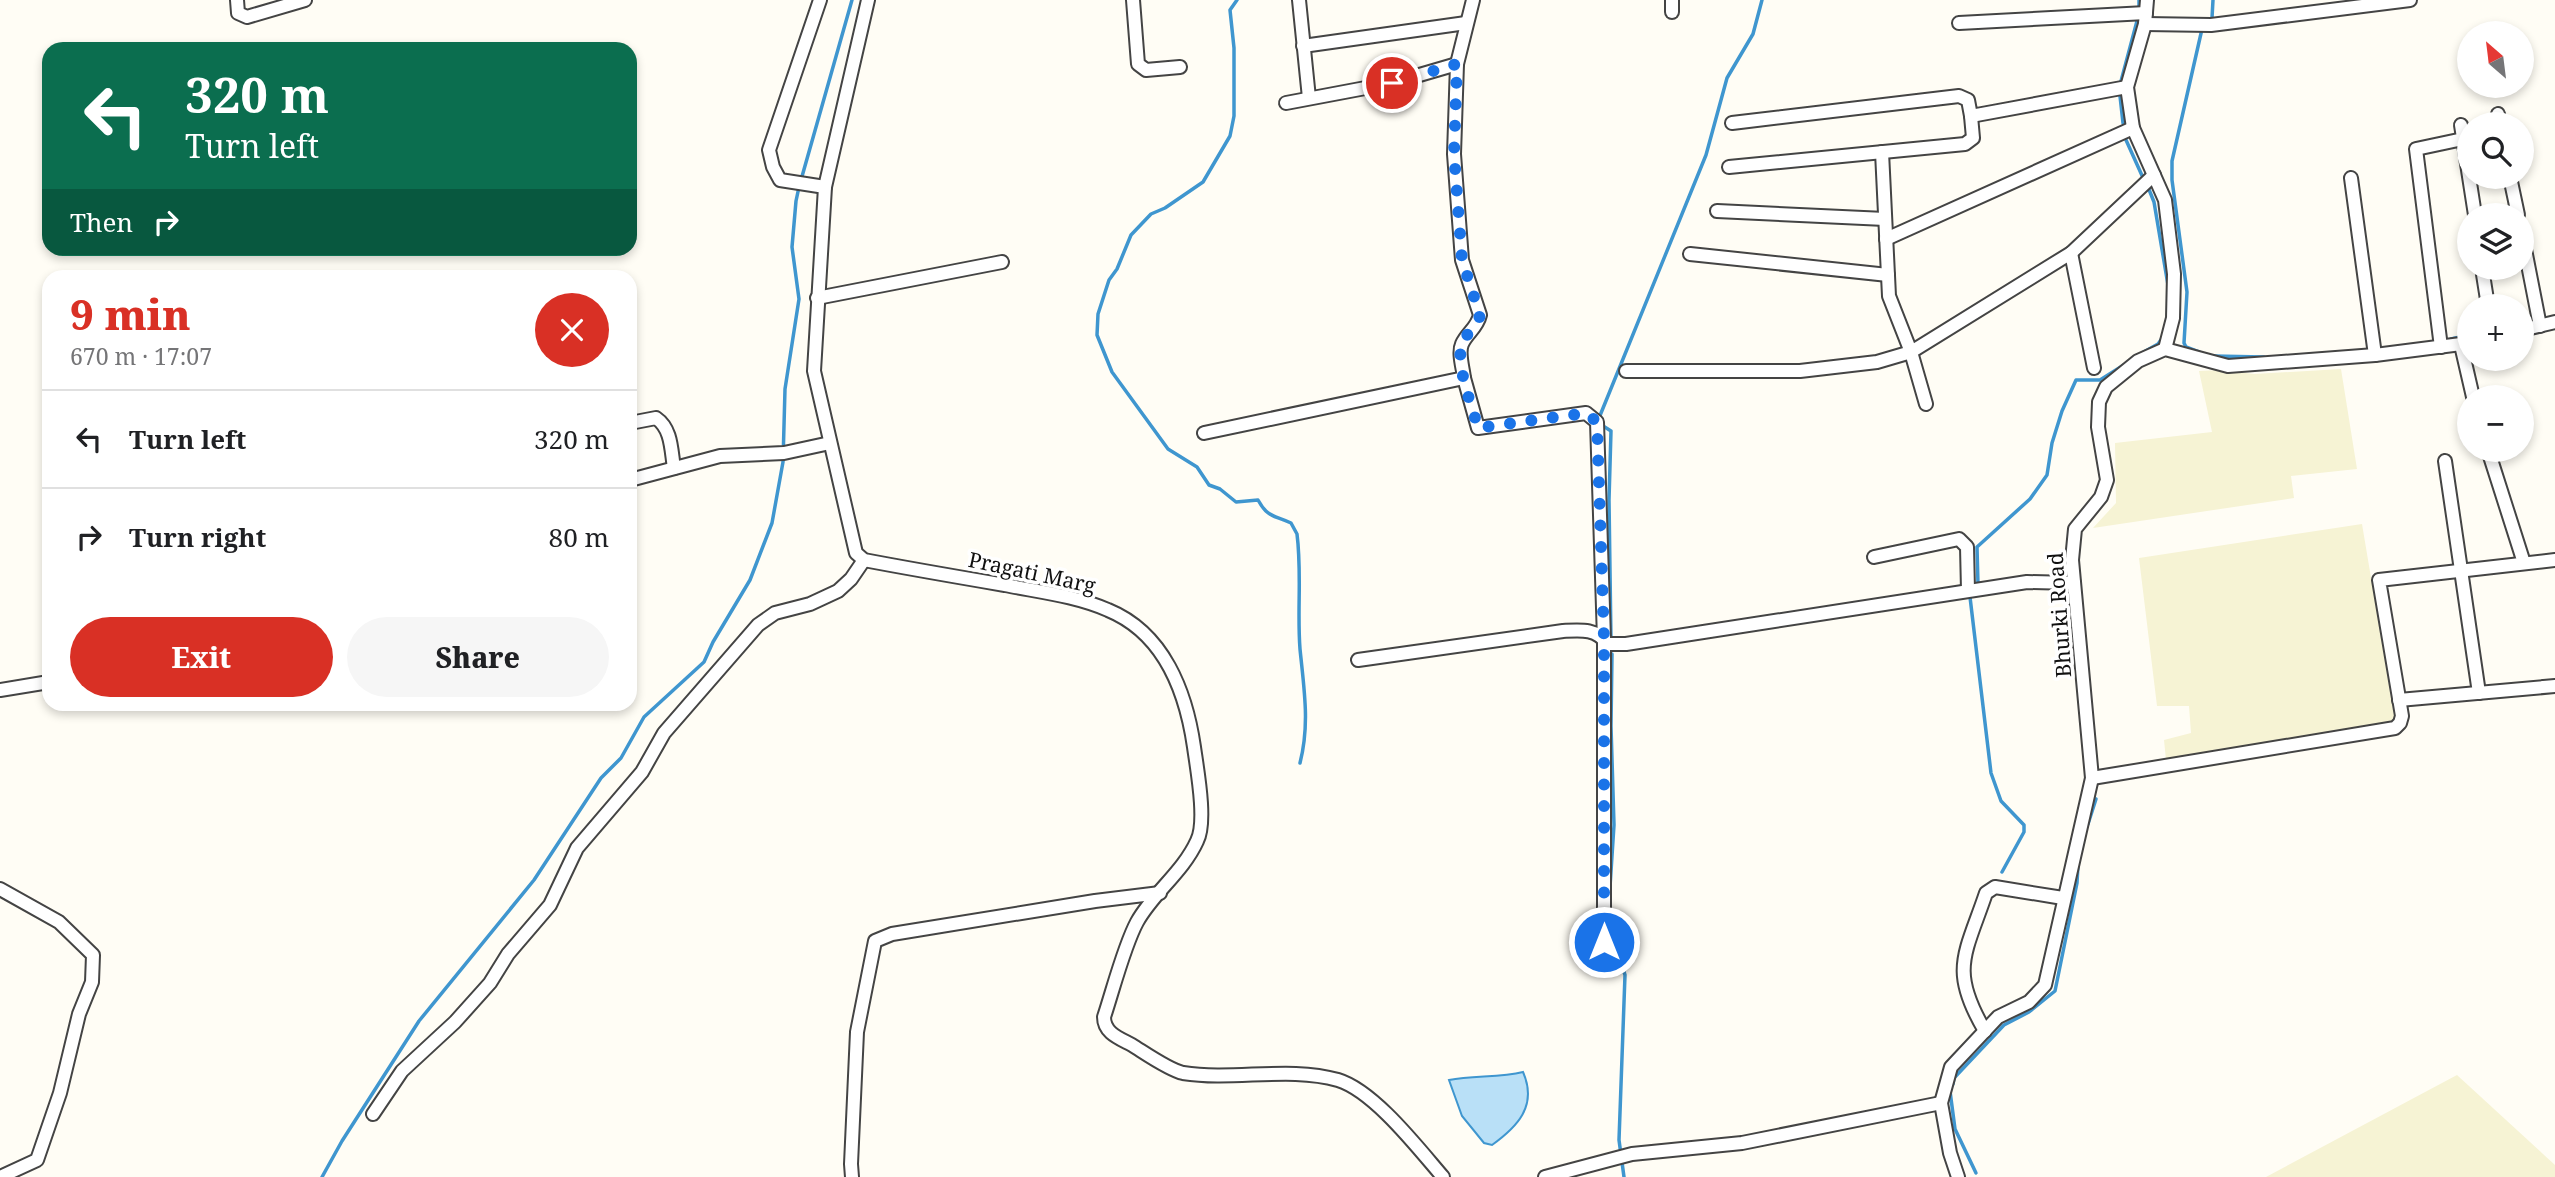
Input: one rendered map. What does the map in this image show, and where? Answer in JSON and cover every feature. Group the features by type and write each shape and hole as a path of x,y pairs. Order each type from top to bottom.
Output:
{"street":[{"path":"237,0 238,13 247,17 305,0"},
{"path":"820,0 769,150 780,180 825,187"},
{"path":"373,1114 402,1071 455,1022 490,983 508,954 550,905 577,848 642,772 664,733 758,625 775,613 810,604 838,591 864,561 856,553 814,371 825,187 868,0"},
{"path":"1133,0 1138,64 1146,70 1180,67"},
{"path":"1299,0 1309,99"},
{"path":"1473,0 1457,64 1454,154 1462,260 1480,315 1475,328 1461,348 1464,378 1478,428 1586,413 1597,422 1604,639 1604,942"},
{"path":"1959,23 2146,12 2211,25 2410,0"},
{"path":"2146,12 2127,87 2133,128 2165,200 2174,274 2173,318 2165,349 2228,366 2375,355 2457,345"},
{"path":"1303,46 1466,23"},
{"path":"1286,103 1392,83 1457,64"},
{"path":"1971,116 2127,87"},
{"path":"1729,167 1965,144 1973,138 1968,100 1959,96 1732,123"},
{"path":"1886,239 2133,128"},
{"path":"2441,347 2416,149 2462,132 2473,203"},
{"path":"1882,152 1889,296 1911,352 1926,404"},
{"path":"1626,371 1800,371 1877,362 1911,352 2071,253 2138,187 2154,175"},
{"path":"2351,178 2375,355"},
{"path":"1717,211 1885,219"},
{"path":"2071,253 2094,368"},
{"path":"1690,254 1888,275"},
{"path":"817,298 1002,262"},
{"path":"2531,280 2540,326"},
{"path":"2534,328 2555,322"},
{"name":"Bhurki Road","path":"1958,1177 1950,1153 1941,1103 1951,1067 2002,1014 2029,1002 2045,985 2092,778 2072,560 2075,529 2101,497 2106,480 2098,427 2099,402 2106,387 2116,377 2138,361 2165,349"},
{"path":"1203,433 1464,378"},
{"path":"637,422 656,418 664,423 669,433 674,468"},
{"path":"637,478 720,456 784,453 830,443"},
{"path":"2445,461 2479,693"},
{"path":"2492,462 2524,563"},
{"path":"1874,557 1959,539 1967,547 1968,590"},
{"path":"2092,778 2395,728 2402,719 2378,583 2384,578 2555,560"},
{"name":"Pragati Marg","path":"864,561 1062,596 1109,610 1133,623 1156,644 1180,688 1191,723 1201,830 1198,841 1135,924 1104,1024 1112,1034 1181,1073 1309,1076 1338,1080 1369,1096 1443,1177"},
{"path":"1358,660 1563,631 1587,630 1604,639 1607,644 1626,643 2026,582 2074,583"},
{"path":"0,690 42,682"},
{"path":"2399,700 2555,686"},
{"path":"1985,1031 1965,992 1962,964 1986,893 1995,887 2063,898"},
{"path":"0,889 59,922 93,955 92,982 79,1014 61,1093 37,1160 0,1177"},
{"path":"852,1177 857,1031 875,941 892,934 1160,893"},
{"path":"1545,1177 1632,1154 1742,1143 1941,1103"}],"shaded area":[{"path":"2341,369 2357,469 2291,476 2294,498 2093,528 2116,503 2115,443 2212,432 2199,371 2221,370 2254,374"},
{"path":"2362,524 2395,721 2166,760 2164,740 2191,733 2189,706 2157,706 2139,558"},
{"path":"2457,1075 2555,1165 2555,1177 2266,1177"}],"water":[{"path":"1523,1072 1528,1095 1522,1114 1510,1131 1492,1145 1484,1143 1462,1116 1449,1080"}],"waterway":[{"path":"801,180 852,0"},
{"path":"1237,0 1230,10 1234,48 1234,116 1230,136 1203,182 1165,208 1151,214 1131,235 1117,269 1109,280 1098,314 1097,335 1112,372 1168,449 1197,467 1209,485 1220,489 1236,502 1258,500 1268,513 1291,523 1297,534 1299,635 1305,720 1300,763"},
{"path":"1599,418 1706,155 1727,78 1753,34 1762,0"},
{"path":"2139,0 2139,6"},
{"path":"2212,18 2213,0"},
{"path":"2120,85 2137,21"},
{"path":"2199,352 2186,347 2184,343 2187,292 2172,180 2172,161 2202,29"},
{"path":"2120,96 2123,123"},
{"path":"2126,140 2144,180"},
{"path":"322,1177 419,1021 534,880 601,778 621,758 644,717 704,662 750,580 772,523 783,462 785,389 799,299 792,247 799,187"},
{"path":"2148,187 2154,202 2168,285"},
{"path":"2142,353 2158,344 2163,337"},
{"path":"2451,339 2457,338"},
{"path":"2213,356 2264,357"},
{"path":"1978,585 1977,547 2030,499 2047,475 2052,443 2076,380 2100,380 2127,363"},
{"path":"1600,424 1611,431 1611,641"},
{"path":"1970,597 1991,773 2001,801 2024,825 2024,832 2002,872"},
{"path":"1610,887 1614,825 1612,654"},
{"path":"2088,824 2096,799"},
{"path":"1953,1084 1954,1078 2004,1025 2029,1012 2055,991 2077,883 2078,865"},
{"path":"1607,944 1625,975 1619,1140 1624,1177"},
{"path":"1950,1091 1955,1129 1976,1173"}],"route":[{"path":"1392,83 1457,64 1454,154 1462,260 1480,315 1479,322 1461,348 1464,378 1478,428 1586,413 1597,422 1604,639 1604,942"}]}
